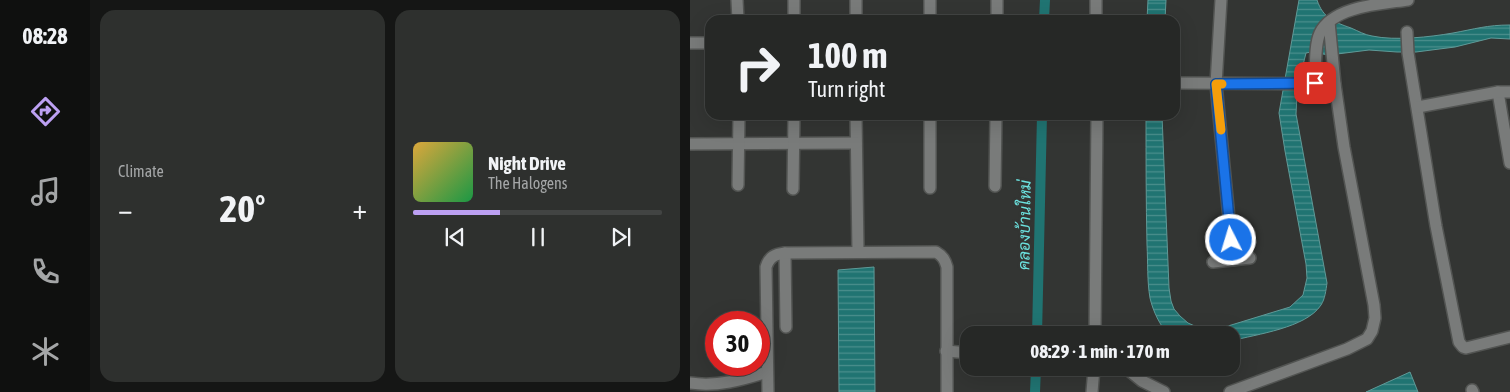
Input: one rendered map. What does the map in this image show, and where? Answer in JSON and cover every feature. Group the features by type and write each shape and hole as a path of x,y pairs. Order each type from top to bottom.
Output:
{"street":[{"path":"737,0 738,15"},
{"path":"794,0 794,15"},
{"path":"856,0 856,15"},
{"path":"930,0 930,15"},
{"path":"997,0 997,15"},
{"path":"1096,0 1096,15"},
{"path":"1221,0 1216,84 1233,260"},
{"path":"1315,83 1320,32 1329,22 1341,13 1358,8 1408,0"},
{"path":"1230,392 1347,349 1367,339 1372,331 1375,318 1374,305 1344,147 1329,22"},
{"path":"1407,32 1408,53 1436,226 1459,342 1466,348 1510,338"},
{"path":"690,43 705,43"},
{"path":"1180,84 1335,84"},
{"path":"1418,108 1504,92 1510,163"},
{"path":"738,185 739,120"},
{"path":"793,189 794,120"},
{"path":"856,120 858,252"},
{"path":"930,120 930,188"},
{"path":"995,186 996,120"},
{"path":"1097,120 1098,326"},
{"path":"690,144 856,143"},
{"path":"766,311 766,267 770,258 779,254 936,252 945,260 947,267 947,392"},
{"path":"785,253 786,327"},
{"path":"1213,262 1250,258"},
{"path":"946,351 960,352"},
{"path":"690,383 724,384 753,376"},
{"path":"767,376 768,392"},
{"path":"1092,392 1093,376"},
{"path":"1136,376 1164,392"}],"water":[{"path":"1148,0 1166,0 1165,15 1147,15"},
{"path":"1299,0 1317,0 1322,11 1339,24 1372,36 1391,38 1423,37 1488,26 1510,25 1510,39 1491,38 1455,47 1416,52 1369,50 1329,55 1306,53 1298,76 1296,114 1327,283 1325,294 1321,305 1314,313 1293,325 1240,339 1240,326 1228,326 1290,307 1303,295 1307,278 1306,264 1279,113"},
{"path":"1146,120 1162,120 1169,288 1174,309 1188,323 1195,326 1162,326 1151,303 1148,278"},
{"path":"874,267 875,392 839,392 838,270"},
{"path":"1410,372 1418,392 1366,392"}],"waterway":[{"name":"คลองบ้านใหม่","path":"1044,15 1045,0"},
{"name":"คลองบ้านใหม่","path":"1037,326 1042,120"},
{"name":"คลองบ้านใหม่","path":"1035,392 1036,376"}],"slow traffic":[{"path":"1221,130 1216,84 1222,84"}],"route":[{"path":"1231,240 1216,84 1315,83"}]}
